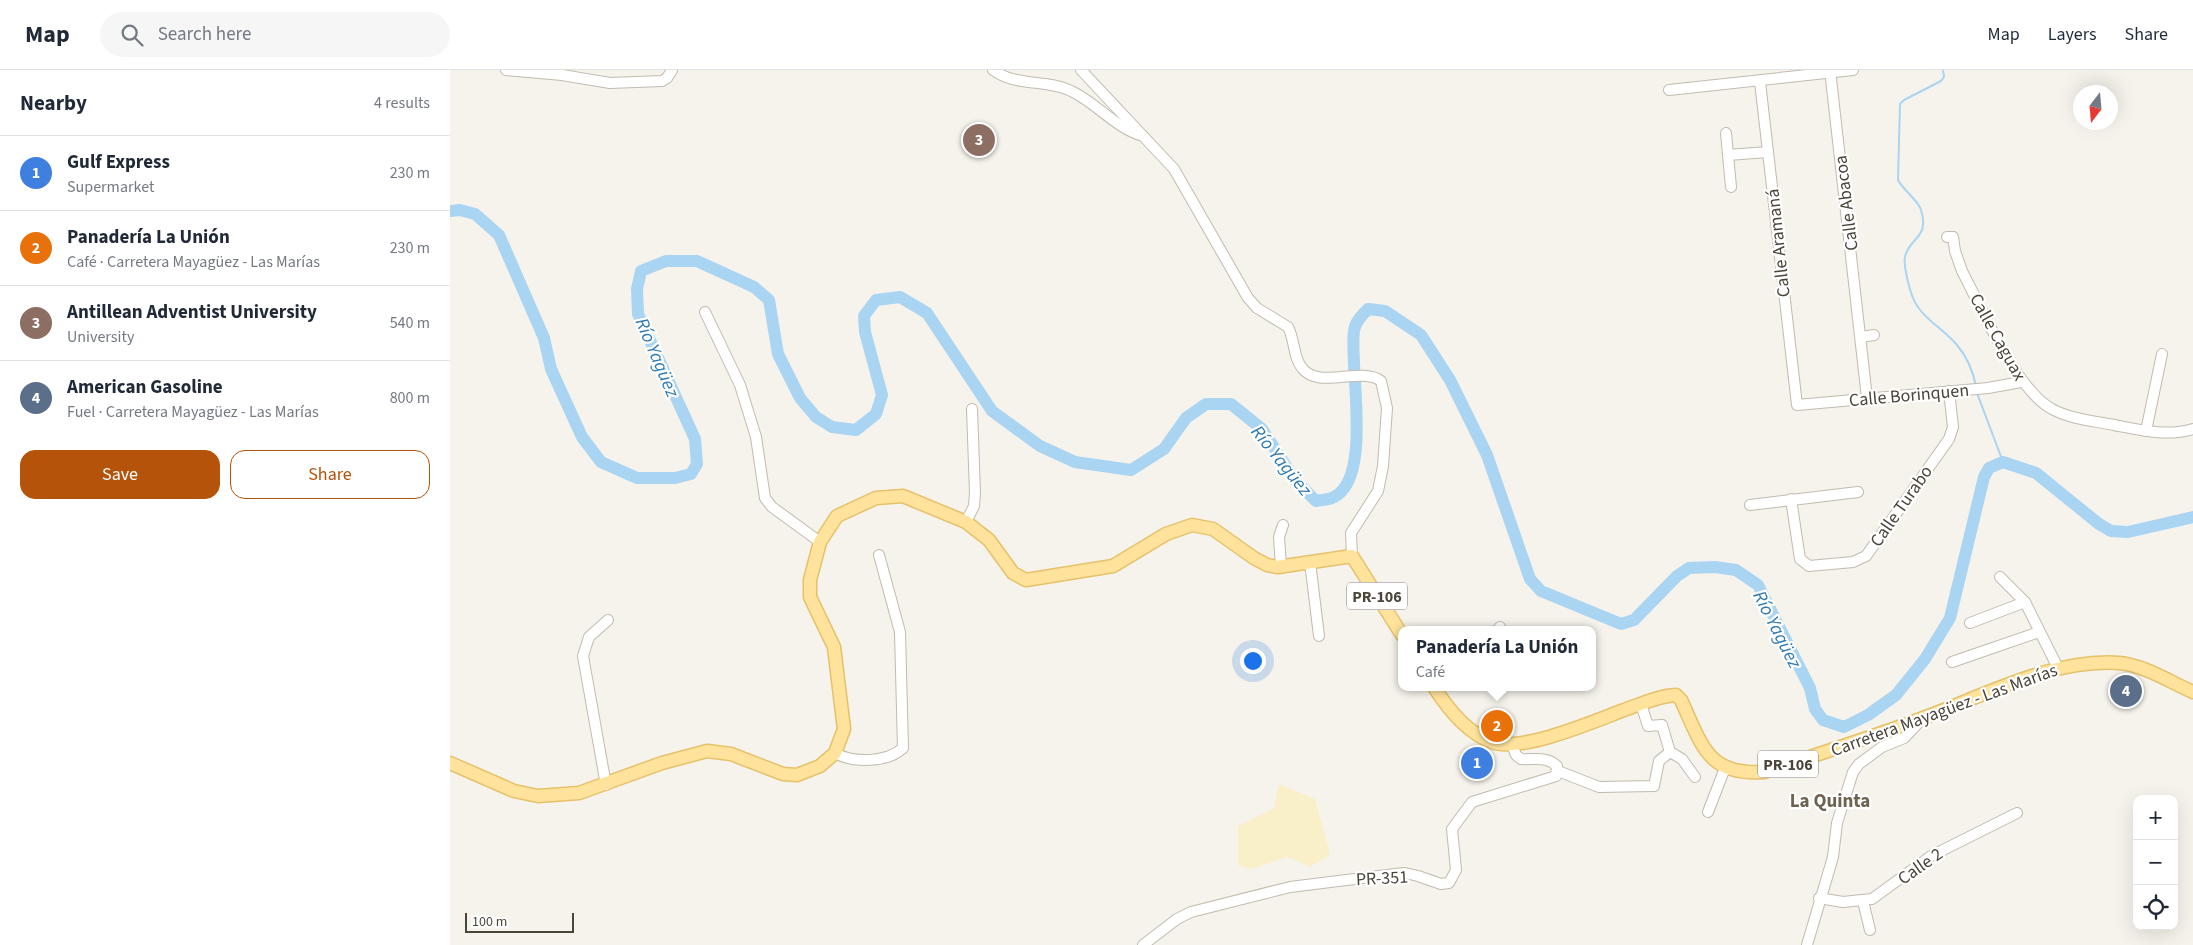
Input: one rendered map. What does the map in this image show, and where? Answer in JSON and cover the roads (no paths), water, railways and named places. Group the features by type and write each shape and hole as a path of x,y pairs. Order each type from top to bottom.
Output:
{"main road":[{"name":"PR-106","path":"835,753 844,729 834,646 810,597 810,580 820,542 837,516 876,498 903,496 966,522 989,540 1013,573 1026,580 1113,566 1166,534 1192,525 1213,529 1267,565 1282,566 1352,556 1398,629"},
{"name":"Carretera Mayagüez - Las Marías","path":"1439,691 1460,721 1477,735 1494,743 1512,745 1578,727 1641,704 1676,695 1681,700 1706,754 1725,768 1745,773 1765,772 1922,719 2058,668 2095,662 2134,665 2193,692"},
{"path":"450,763 514,791 538,796 579,793 606,785 662,762 707,751 731,754 783,774 797,775 820,766 835,753"}],"street":[{"path":"506,70 537,72 620,84 662,80 667,78 672,70"},
{"path":"993,70 1010,78 1070,90 1129,132 1145,136"},
{"path":"1081,70 1174,169 1248,298 1257,308 1288,328 1298,362 1303,370 1317,377 1369,375 1381,381 1387,408 1378,491 1351,533 1352,556"},
{"path":"1669,90 1760,82 1831,71 1853,70"},
{"name":"Calle Abacoa","path":"1831,71 1867,398"},
{"name":"Calle Aramaná","path":"1760,82 1796,405"},
{"path":"1726,133 1731,187"},
{"path":"1728,155 1768,152"},
{"name":"Calle Caguax","path":"1947,237 1953,237 1955,251 1962,271 2021,382 2034,396 2052,410 2066,415 2146,431 2174,433 2193,429"},
{"path":"705,312 740,386 756,437 765,498 772,507 820,542"},
{"path":"1861,337 1874,335"},
{"path":"2146,431 2162,354"},
{"name":"Calle Borinquen","path":"1796,405 1949,392 2021,382"},
{"name":"Calle Turabo","path":"1791,499 1800,559 1808,566 1853,562 1866,556 1948,439 1953,427 1949,392"},
{"path":"966,522 974,506 975,493 972,409"},
{"path":"1750,505 1858,492"},
{"path":"1282,566 1279,537 1283,526"},
{"path":"835,753 846,759 862,760 895,756 903,748 900,632 879,554"},
{"path":"1310,562 1319,636"},
{"path":"2000,577 2025,602 2058,668"},
{"path":"1970,623 2025,602"},
{"path":"606,785 583,656 589,638 608,620"},
{"path":"1952,662 2040,632"},
{"path":"1641,704 1648,726 1662,725 1670,752 1682,759 1695,777"},
{"path":"1807,945 1819,898 1833,857 1837,823 1853,772 1859,764 1882,747 1904,738 1922,719"},
{"path":"1512,745 1516,755 1521,759 1548,760 1557,766 1558,771 1599,787 1654,786 1659,761 1670,752"},
{"path":"1708,812 1725,768"},
{"name":"PR-351","path":"1144,945 1177,919 1191,912 1290,887 1405,873 1441,884 1449,883 1456,870 1452,829 1472,802 1550,779 1556,776 1558,771"},
{"name":"Calle 2","path":"1819,898 1843,902 1863,901 1882,893 1931,856 2017,813"},
{"path":"1863,901 1870,930"}],"waterway":[{"path":"1943,70 1944,77 1941,81 1904,100 1900,104 1898,180 1920,207 1923,220 1921,232 1907,250 1905,266 1910,290 1921,312 1952,339 1964,354 1976,386"},
{"name":"Río Yagüez","path":"450,211 460,210 475,214 499,235 544,338 551,369 582,437 601,462 637,478 675,478 691,474 697,464 695,439 638,314 637,289 641,271 666,261 697,261 754,287 769,300 778,354 800,398 816,417 832,427 856,430 876,414 882,395 865,332 864,316 876,300 900,297 927,313 992,411 1040,446 1075,462 1131,470 1164,449 1186,418 1206,404 1231,404 1262,429 1295,480 1316,501 1334,497 1346,486 1353,468 1357,420 1353,347 1354,331 1359,319 1368,309 1385,311 1421,335 1450,380 1487,455 1530,579 1541,591 1621,624 1634,620 1677,576 1689,568 1715,567 1736,570 1758,585 1810,688 1815,709 1823,720 1844,727 1868,715 1896,695 1925,659 1950,618 1984,477 1989,468 2003,462 2036,473 2099,524 2111,531 2128,532 2193,517"},
{"path":"1977,393 2003,462"}],"place":[{"name":"Antillean Adventist University","path":"979,140"},
{"name":"American Gasoline","path":"2126,691"},
{"name":"Panadería La Unión","path":"1497,726"},
{"name":"Gulf Express","path":"1477,763"}],"district":[{"name":"La Quinta","path":"1830,800"}]}
